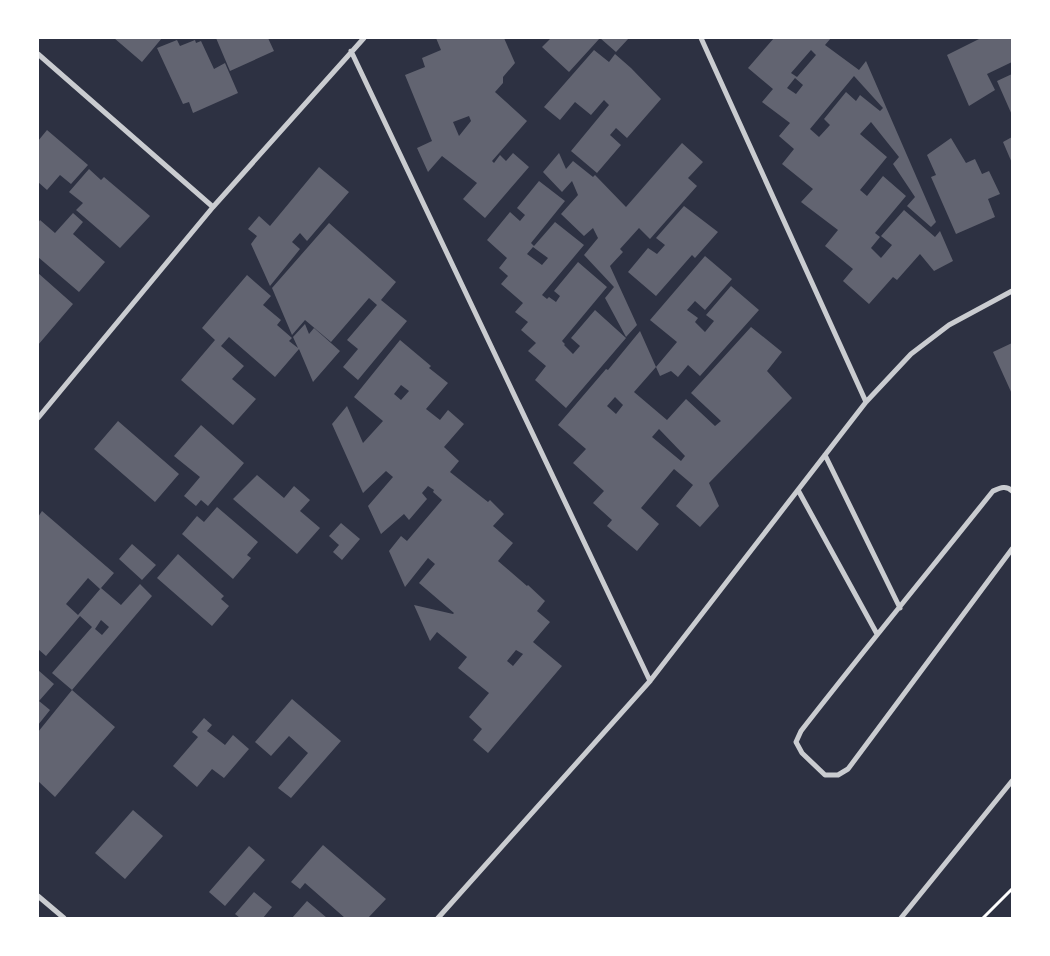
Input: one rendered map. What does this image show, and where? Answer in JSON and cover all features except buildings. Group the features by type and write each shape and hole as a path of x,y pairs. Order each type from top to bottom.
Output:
{"street":[{"path":"38,418 214,207 364,38"},
{"path":"701,38 866,402"},
{"path":"351,51 650,681"},
{"path":"38,54 214,207"},
{"path":"438,918 650,681 866,402 911,354 950,325 1012,291"},
{"path":"825,454 900,608"},
{"path":"1012,491 1001,487 993,491 801,730 796,742 802,753 825,775 838,775 848,769 1012,549"},
{"path":"798,490 877,634"},
{"path":"901,918 1012,781"},
{"path":"38,896 64,918"}],"path":[{"path":"983,918 1012,889"}]}
